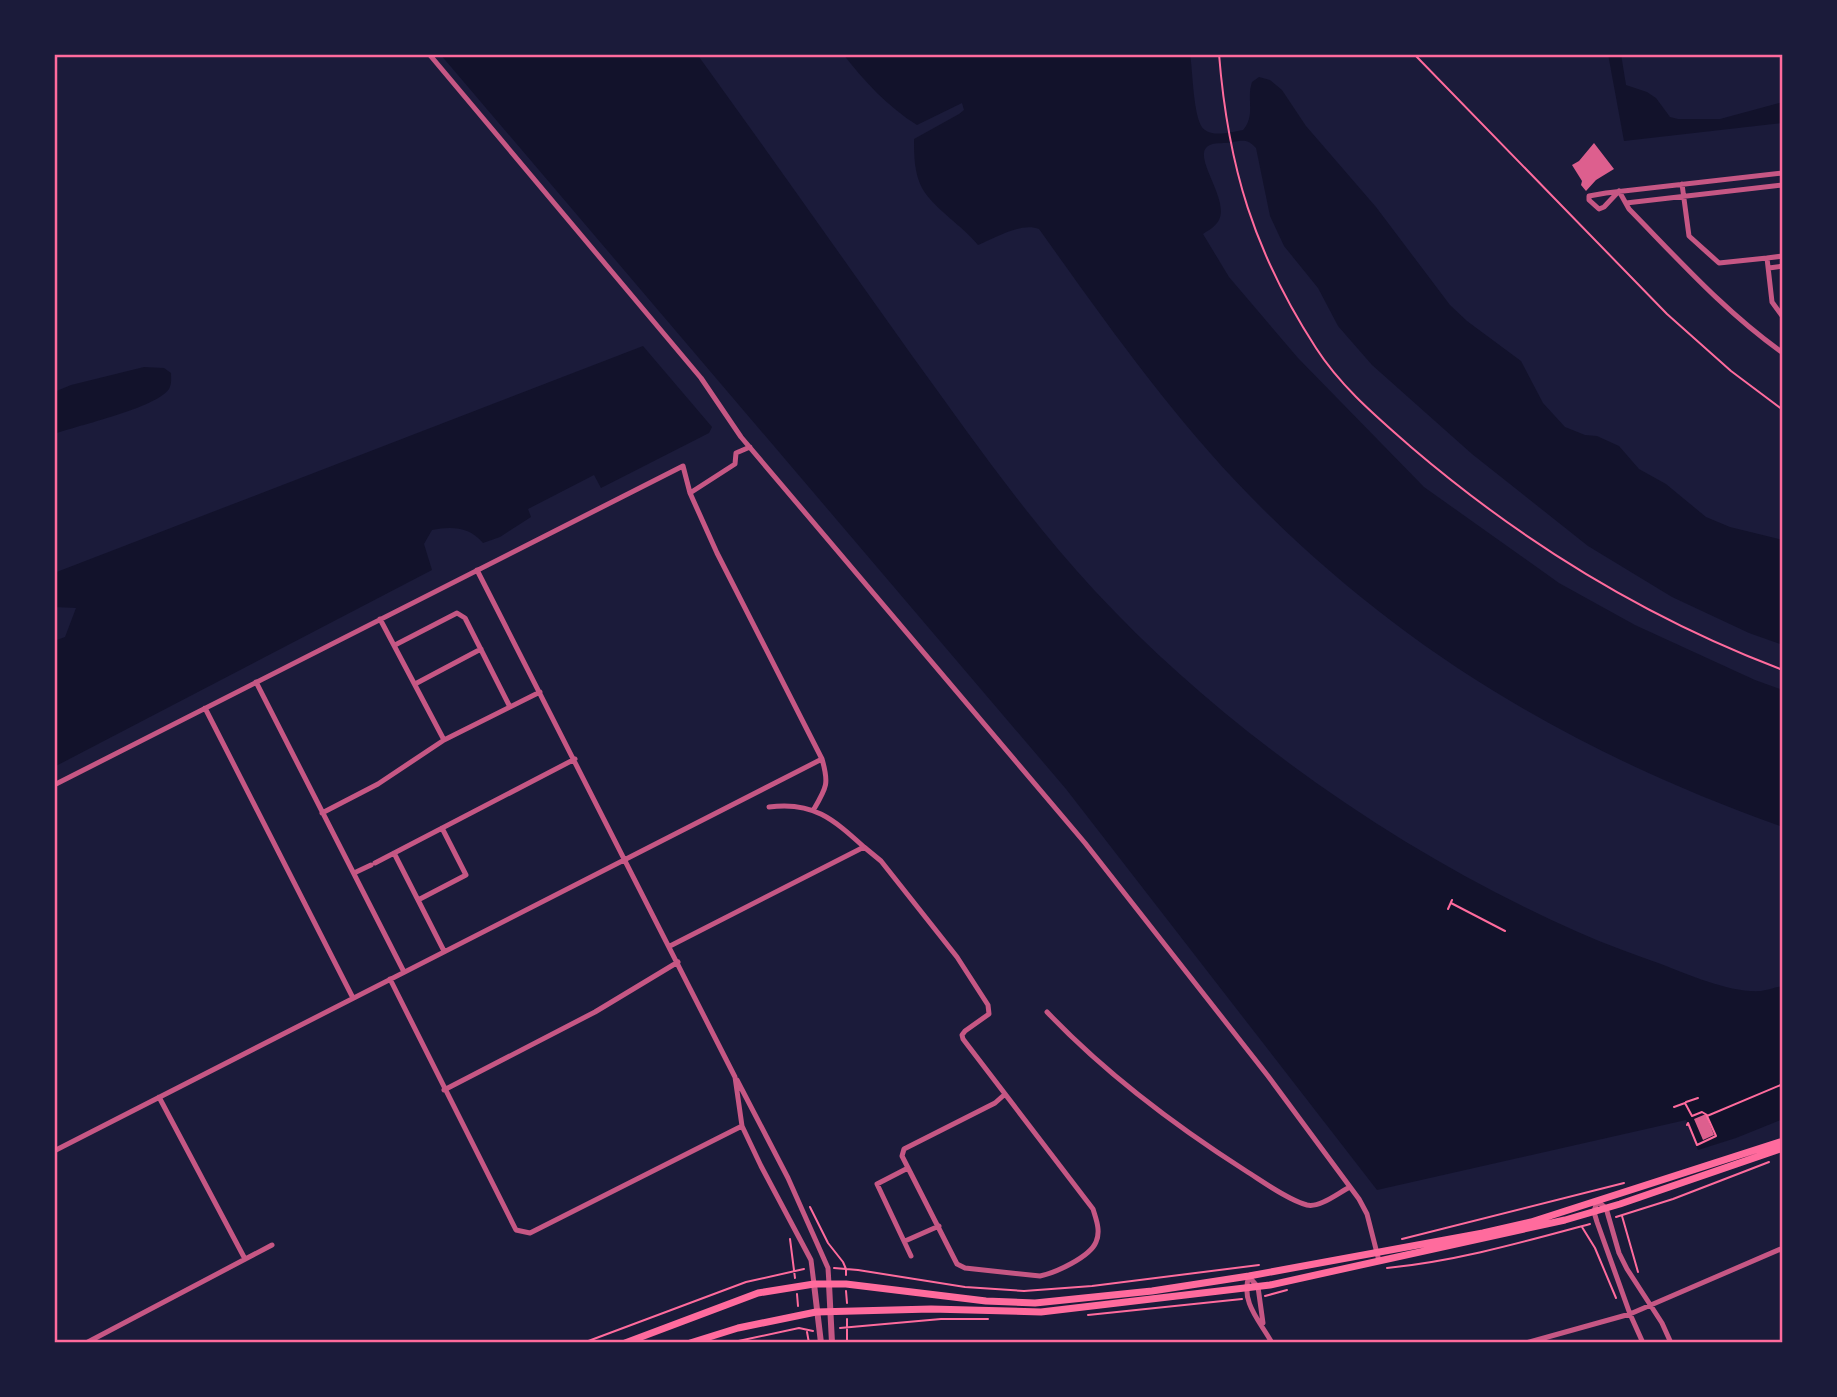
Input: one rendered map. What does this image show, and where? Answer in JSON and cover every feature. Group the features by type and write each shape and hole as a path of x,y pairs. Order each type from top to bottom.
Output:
{"main road":[{"path":"1578,1212 1597,1201 1783,1141"},
{"path":"625,1343 751,1296 814,1284 846,1284 986,1301 1035,1303 1152,1292 1249,1276 1483,1233 1578,1212 1594,1212 1783,1148"},
{"path":"690,1343 738,1328 817,1312 1041,1312 1245,1289 1377,1253"}],"street":[{"path":"429,54 701,378 750,447 1085,843 1268,1076 1363,1205 1377,1253"},
{"path":"1619,191 1599,209 1589,200 1589,195 1619,191 1783,173"},
{"path":"1682,184 1689,236 1719,262 1783,256"},
{"path":"1626,204 1783,185"},
{"path":"1619,191 1626,204 1722,303 1756,334 1783,353"},
{"path":"1767,258 1773,302 1783,317"},
{"path":"1769,268 1783,266"},
{"path":"690,493 735,464 736,453 750,447"},
{"path":"54,785 683,466 690,493 717,553 822,759 828,778 814,809"},
{"path":"477,570 783,1167 828,1268 832,1343"},
{"path":"395,645 457,613 465,618 510,707"},
{"path":"380,619 443,740"},
{"path":"415,684 481,649"},
{"path":"256,682 404,972"},
{"path":"322,813 378,785 443,740 540,692"},
{"path":"205,708 354,998"},
{"path":"354,873 575,759"},
{"path":"54,1151 822,759"},
{"path":"769,807 784,805 814,809 836,821 881,861 940,936 988,1005 989,1014 962,1035 965,1042 1093,1209 1098,1224 1098,1239 1092,1250 1052,1273 1040,1276 965,1268 957,1264 902,1156 904,1149 995,1104 1004,1095"},
{"path":"418,900 466,875 442,828"},
{"path":"670,946 864,847"},
{"path":"394,853 444,951"},
{"path":"444,1090 595,1012 678,962"},
{"path":"390,979 516,1230 530,1233 743,1126"},
{"path":"1047,1012 1136,1094 1200,1141 1265,1183 1307,1205 1318,1204 1350,1187"},
{"path":"735,1077 743,1126 770,1184 811,1260 821,1343"},
{"path":"159,1097 245,1259"},
{"path":"908,1168 877,1184 911,1256"},
{"path":"784,1207 796,1201"},
{"path":"1643,1343 1594,1212 1597,1201 1606,1208 1619,1253 1627,1269 1671,1343"},
{"path":"905,1241 939,1226"},
{"path":"86,1343 272,1245"},
{"path":"1526,1343 1630,1314 1783,1248"},
{"path":"1249,1276 1258,1287 1263,1326"},
{"path":"1249,1276 1245,1289 1247,1298 1272,1343"}],"path":[{"path":"1219,54 1231,152 1259,243 1286,299 1317,350 1342,382 1437,469 1488,509 1574,568 1653,613 1729,650 1783,670"},
{"path":"1414,54 1667,314 1731,371 1783,410"},
{"path":"1448,909 1452,902 1506,931"},
{"path":"1707,1116 1783,1084"},
{"path":"1674,1107 1698,1098"},
{"path":"1685,1103 1692,1116 1702,1112 1707,1116 1716,1136 1697,1145 1688,1123 1687,1125"},
{"path":"1395,1241 1626,1182"},
{"path":"1613,1186 1616,1195"},
{"path":"1573,1196 1582,1226 1595,1248 1617,1299"},
{"path":"1620,1204 1639,1275"},
{"path":"810,1208 828,1243 846,1269 847,1343"},
{"path":"729,1343 766,1333 801,1328 790,1234"},
{"path":"828,1268 965,1287 1024,1291 1092,1286 1266,1264"},
{"path":"583,1343 746,1282 812,1268"},
{"path":"806,1331 809,1343"}],"shaded area":[{"path":"440,54 697,54 1001,477 1070,564 1146,643 1259,741 1320,786 1447,866 1512,901 1609,945 1697,978 1749,991 1783,986 1783,1119 1698,1150 1686,1120 1377,1190 1066,789"},
{"path":"843,54 1190,54 1198,117 1205,130 1218,134 1243,130 1249,119 1252,82 1259,77 1270,80 1282,90 1306,126 1376,207 1450,305 1521,361 1543,403 1565,427 1585,435 1597,436 1619,446 1639,469 1666,484 1706,517 1730,527 1783,540 1783,645 1749,633 1672,597 1588,546 1472,454 1372,365 1338,326 1318,288 1284,246 1270,216 1256,148 1242,141 1213,144 1205,150 1204,157 1221,211 1219,220 1203,234 1229,277 1298,358 1424,487 1559,583 1635,625 1755,680 1783,690 1783,827 1634,766 1564,731 1431,650 1368,603 1307,551 1220,464 1139,366 1039,229 1016,229 978,245 927,196 917,176 914,139 959,114 964,110 962,103 917,125 877,93"},
{"path":"1608,54 1621,54 1626,85 1656,98 1670,117 1720,119 1783,102 1783,123 1624,141"},
{"path":"643,346 712,427 709,433 601,488 594,475 528,509 531,517 500,537 483,543 460,529 432,530 424,544 432,570 54,767 54,641 65,637 76,608 54,607 54,573"},
{"path":"144,367 164,368 171,373 170,387 161,396 133,409 54,434 54,392 71,385"}],"building":[{"path":"1594,143 1614,169 1596,180 1586,191 1572,165 1579,161"},
{"path":"1706,1114 1714,1135 1703,1140 1694,1119"}]}
